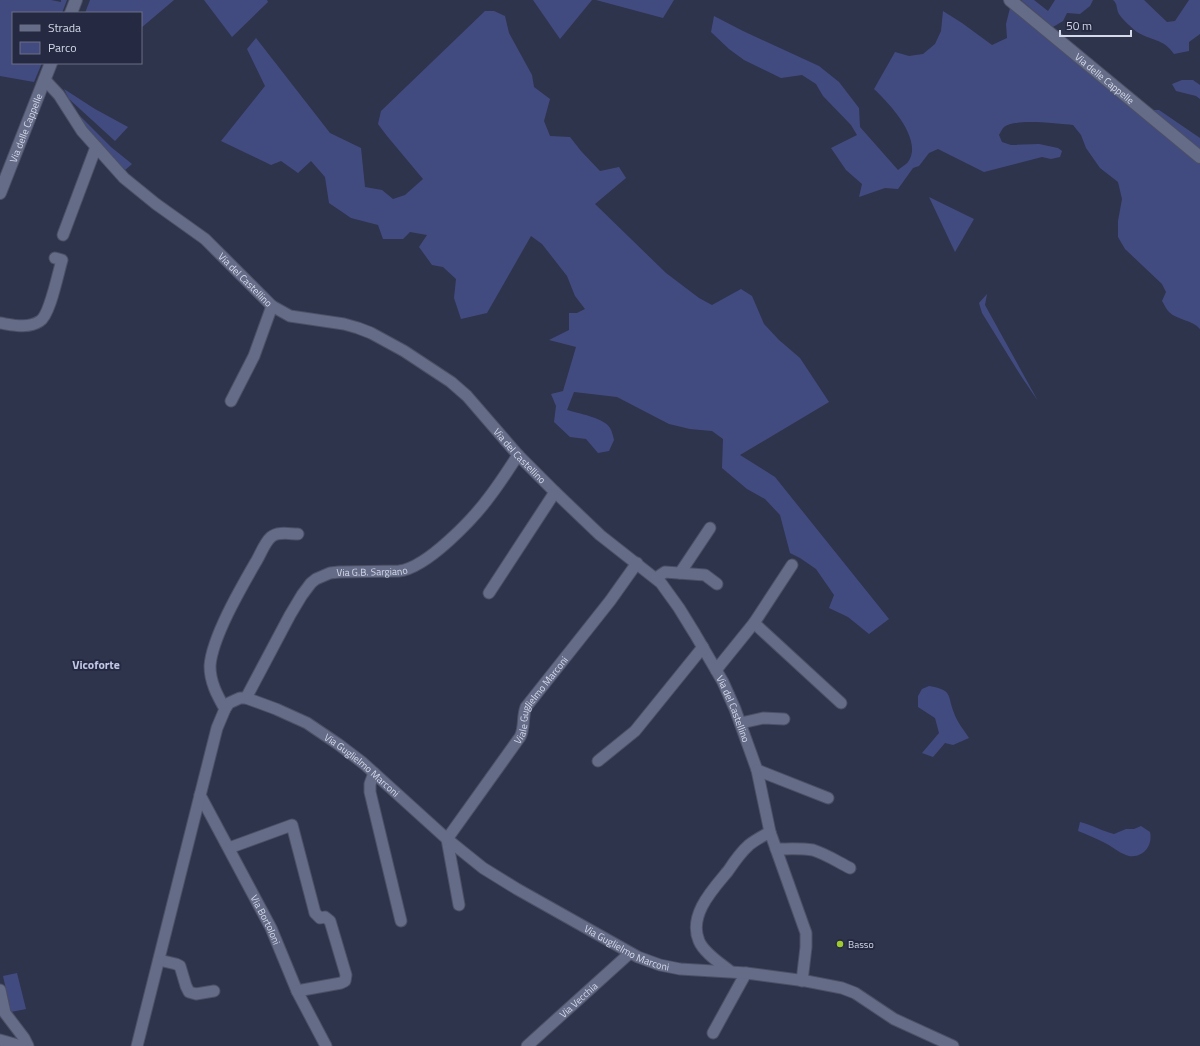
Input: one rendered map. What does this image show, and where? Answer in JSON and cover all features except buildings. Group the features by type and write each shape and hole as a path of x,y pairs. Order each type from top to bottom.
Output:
{"main road":[{"path":"71,12 76,0"},
{"name":"Via delle Cappelle","path":"1010,0 1200,157"},
{"name":"Via delle Cappelle","path":"0,193 51,64"}],"street":[{"name":"Via del Castellino","path":"45,80 59,95 82,131 124,178 145,196 205,239 272,306 290,316 344,324 358,328 404,351 436,371 460,390 518,455 600,535 656,578 670,595 703,647 716,670 741,723 757,770 770,832 806,933 804,981"},
{"path":"63,234 96,147"},
{"path":"0,323 25,326 39,322 44,318 49,306 62,260 55,258"},
{"path":"231,401 254,356 272,306"},
{"name":"Via G.B. Sargiano","path":"246,698 290,615 311,583 316,579 330,573 399,571 419,564 447,542 478,511 518,455"},
{"path":"489,593 555,492"},
{"path":"680,573 710,528"},
{"path":"225,709 213,687 210,671 212,654 218,637 241,589 271,537 278,533 298,534"},
{"name":"Viale Guglielmo Marconi","path":"447,839 520,738 523,729 523,715 526,707 610,601 637,563"},
{"path":"716,670 754,623 792,565"},
{"path":"656,578 665,572 705,575 717,584"},
{"path":"754,623 841,703"},
{"path":"598,761 636,731 703,647"},
{"path":"137,1046 217,728 229,703 246,698"},
{"name":"Via Guglielmo Marconi","path":"246,698 307,723 348,751 474,861 500,879 630,953 669,967 730,971 804,981 842,988 855,993 894,1019 953,1046"},
{"path":"741,723 763,718 784,720"},
{"path":"757,770 828,798"},
{"path":"374,774 370,784 370,792 401,921"},
{"name":"Via Bortoloni","path":"200,795 271,928 297,991 326,1046"},
{"path":"229,848 292,825 315,913 320,918 325,917 330,921 346,975 345,981 341,983 297,991"},
{"path":"730,971 708,952 699,941 697,932 698,917 709,895 743,851 750,844 770,832"},
{"path":"447,839 458,905"},
{"path":"776,849 813,850 820,852 850,868"},
{"name":"Via Vecchia","path":"527,1046 630,953"},
{"path":"158,960 180,966 189,992 196,994 214,991"},
{"path":"713,1033 746,973"},
{"path":"0,990 5,1013 24,1038 28,1046"},
{"path":"0,1040 21,1046"}],"green space":[{"path":"0,0 51,0 61,2 61,0 67,0 62,12 12,12 12,64 42,64 34,82 0,76"},
{"path":"90,0 174,0 142,27 142,12 85,12"},
{"path":"204,0 267,0 268,2 232,37"},
{"path":"533,0 592,0 560,39"},
{"path":"596,0 674,0 663,18"},
{"path":"1021,0 1034,0 1048,11 1055,0 1093,0 1090,6 1080,14 1067,13 1063,21 1053,27"},
{"path":"1113,0 1144,0 1167,22 1175,21 1189,0 1200,0 1200,34 1189,42 1189,51 1174,54 1161,42 1137,32 1120,16 1116,3"},
{"path":"1010,8 1200,163 1200,329 1169,312 1162,301 1166,292 1162,284 1125,249 1118,237 1118,221 1122,199 1118,182 1100,168 1086,148 1081,135 1073,125 1037,122 1009,124 1004,127 999,135 1002,142 1011,145 1039,144 1058,148 1062,151 1060,157 1051,159 1042,157 984,172 938,149 929,153 919,166 913,168 898,189 885,188 859,197 862,184 846,170 831,148 857,135 851,125 823,96 816,84 802,75 781,78 744,60 729,49 711,32 714,16 819,66 839,82 859,108 860,127 898,170 908,162 912,153 912,143 903,122 896,112 874,89 895,52 909,56 923,54 935,44 941,31 943,11 992,45 1007,38 1006,24"},
{"path":"485,11 494,11 505,16 509,33 532,75 534,87 550,99 544,121 550,136 570,137 600,171 619,167 626,178 595,204 666,273 699,298 712,305 741,289 752,296 764,324 779,340 800,358 829,402 740,455 775,477 889,619 869,634 848,617 829,608 834,595 816,569 790,553 780,515 765,499 747,489 722,468 723,439 712,431 690,429 669,424 617,397 574,392 567,410 584,414 607,424 614,440 609,451 598,453 586,439 570,437 554,422 556,406 551,394 563,391 576,347 549,340 569,330 569,313 577,313 585,309 575,296 567,276 542,244 531,236 487,313 461,319 454,298 456,279 443,267 432,265 419,247 427,235 410,232 403,239 383,239 378,225 351,218 329,203 325,177 311,161 298,173 281,161 271,165 221,141 265,86 247,49 256,38 330,133 361,148 365,187 382,190 393,199 405,195 423,179 378,124 381,111"},
{"path":"1182,80 1193,80 1200,85 1200,99 1196,96 1176,91 1172,84"},
{"path":"64,89 95,109 128,127 115,141 69,99"},
{"path":"70,106 111,147 132,164 124,171 90,133"},
{"path":"1153,110 1159,110 1200,138 1200,149"},
{"path":"929,197 974,219 955,252"},
{"path":"987,294 985,305 1038,401 982,313 979,303"},
{"path":"929,686 942,689 948,694 955,716 969,738 953,745 945,743 933,757 922,753 939,733 935,718 918,707 918,696 922,689"},
{"path":"1080,822 1114,834 1126,829 1134,829 1141,826 1150,832 1151,837 1149,846 1139,855 1129,856 1100,840 1078,831"},
{"path":"17,973 26,1009 11,1012 3,976"}],"place":[{"name":"Basso","path":"840,944"}],"district":[{"name":"Vicoforte","path":"96,665"}]}
